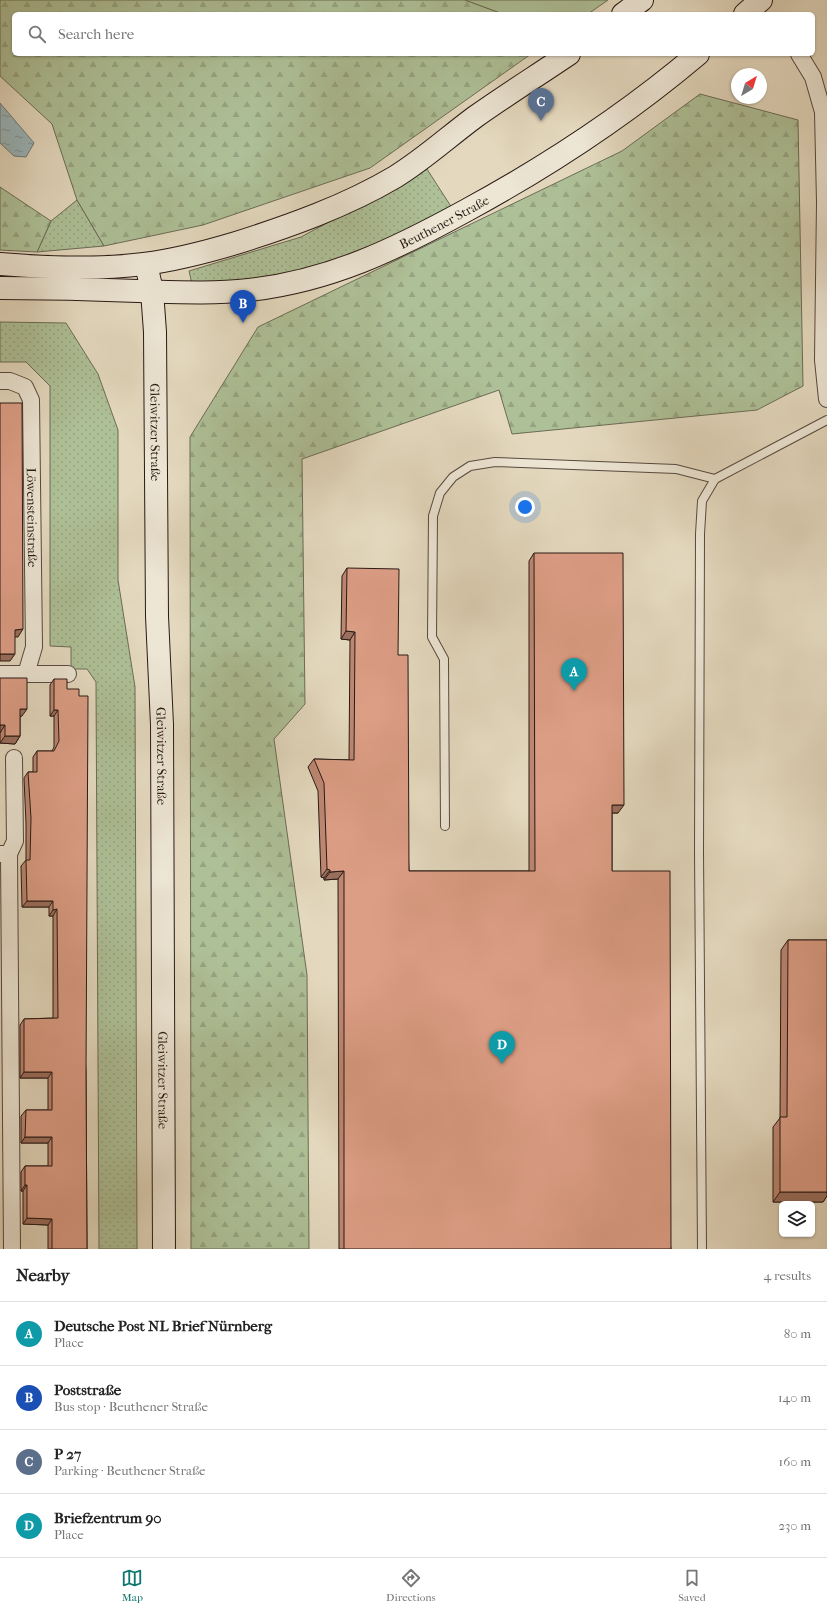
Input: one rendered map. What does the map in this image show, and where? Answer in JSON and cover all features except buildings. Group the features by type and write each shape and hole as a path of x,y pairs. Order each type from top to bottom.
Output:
{"main road":[{"path":"626,12 642,0"},
{"path":"0,264 67,268 103,268 146,264 191,255 250,238 302,220 357,197 404,171 475,118 566,56"},
{"name":"Beuthener Straße","path":"0,288 224,291 271,287 310,279 333,272 382,253 454,217 533,172 620,114 695,56"},
{"name":"Gleiwitzer Straße","path":"146,264 152,291 155,332 157,616 162,734 164,1249"}],"street":[{"path":"800,56 813,76 823,112 825,202 825,360 827,400"},
{"name":"Löwensteinstraße","path":"0,381 10,381 25,387 31,400 34,647 26,674"},
{"path":"0,674 68,674"},
{"path":"12,1249 5,1055 5,854 15,841 14,758"}],"lane":[{"path":"702,1249 699,851 700,534 702,501 715,480 827,420"},
{"path":"445,826 444,659 432,637 433,516 440,493 453,477 470,466 495,462 676,469 715,480"}],"green space":[{"path":"0,0 465,0 498,12 12,12 12,56 528,56 370,168 203,225 104,246 77,200 52,124 0,76"},
{"path":"465,0 608,0 591,12 498,12"},
{"path":"700,94 731,102 731,104 738,104 798,120 803,386 757,410 512,434 499,390 302,459 305,704 274,739 307,975 309,1249 191,1249 190,437 258,327 622,151"},
{"path":"425,166 452,208 367,249 309,270 252,281 192,284 189,271 301,237"},
{"path":"0,187 51,221 37,252 0,250"},
{"path":"77,200 104,246 37,252 51,221"},
{"path":"0,322 66,323 98,374 118,430 118,580 135,687 137,1249 99,1249 96,682 87,669 71,669 71,647 50,646 50,386 26,362 0,362"}],"water":[{"path":"0,103 34,143 26,157 14,156 0,143"}],"place":[{"name":"P 27","path":"541,121"},
{"name":"Poststraße","path":"243,323"},
{"name":"Deutsche Post NL Brief Nürnberg","path":"574,691"},
{"name":"Briefzentrum 90","path":"502,1064"}]}
